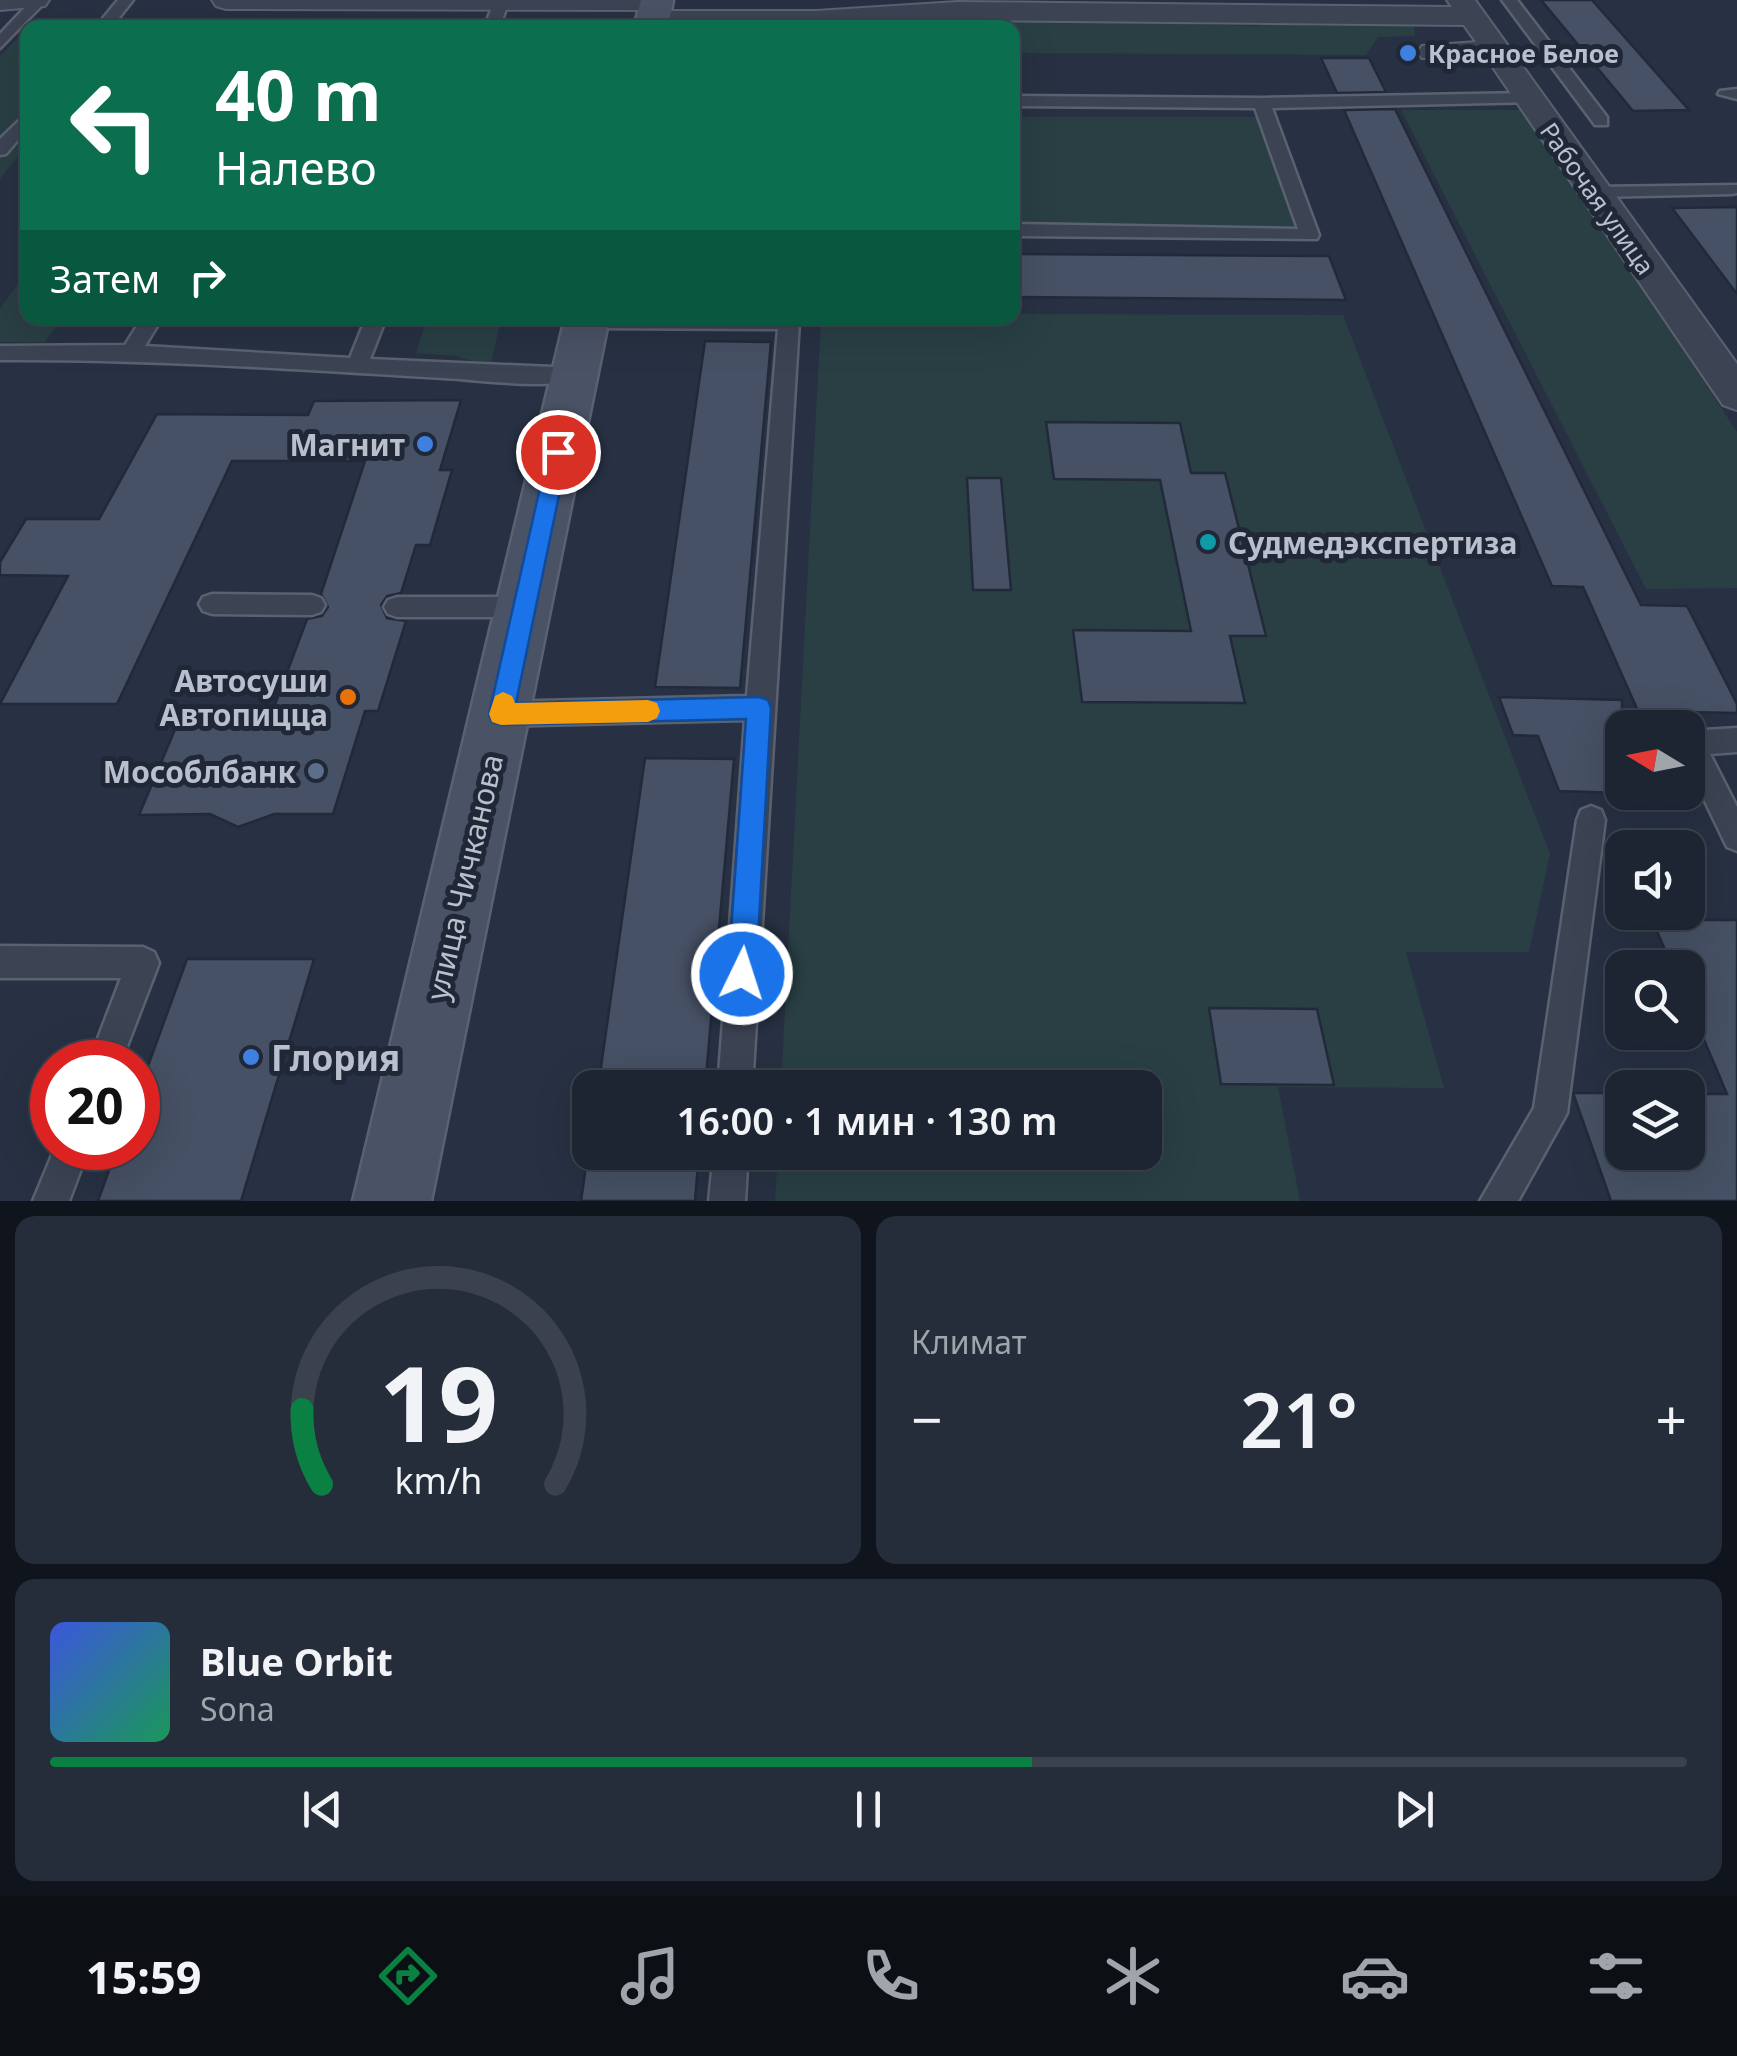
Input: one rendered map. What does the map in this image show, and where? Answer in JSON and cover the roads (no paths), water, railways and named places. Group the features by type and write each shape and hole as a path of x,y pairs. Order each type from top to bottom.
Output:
{"main road":[{"name":"улица Чичканова","path":"392,1201 586,325"}],"street":[{"path":"0,0 38,0"},
{"path":"226,0 502,1 762,20"},
{"path":"860,20 958,11 1466,8"},
{"name":"Рабочая улица","path":"1466,8 1737,395"},
{"path":"1433,52 1494,51"}],"lane":[{"path":"20,20 38,0"},
{"path":"109,20 126,0"},
{"path":"1509,0 1601,122"},
{"path":"0,43 20,20"},
{"path":"1020,101 1262,103 1528,98"},
{"path":"1020,230 1310,235 1262,103"},
{"path":"0,150 20,126"},
{"path":"1595,192 1732,189"},
{"path":"132,352 148,325"},
{"path":"357,366 373,325"},
{"path":"736,1070 789,325"},
{"path":"0,353 132,352 575,375"},
{"path":"212,604 312,606"},
{"path":"397,606 525,607"},
{"path":"501,714 759,708"},
{"path":"1737,740 1690,742 1737,836"},
{"path":"1498,1201 1550,1113 1591,820"},
{"path":"0,962 143,962 113,1040"},
{"path":"51,1201 63,1170"},
{"path":"728,1201 729,1170"}],"place":[{"name":"Красное Белое","path":"1408,53"},
{"name":"Магнит","path":"425,444"},
{"name":"Судмедэкспертиза","path":"1208,542"},
{"name":"Автосуши Автопицца","path":"348,697"},
{"name":"Мособлбанк","path":"316,771"},
{"name":"Глория","path":"251,1057"}]}
